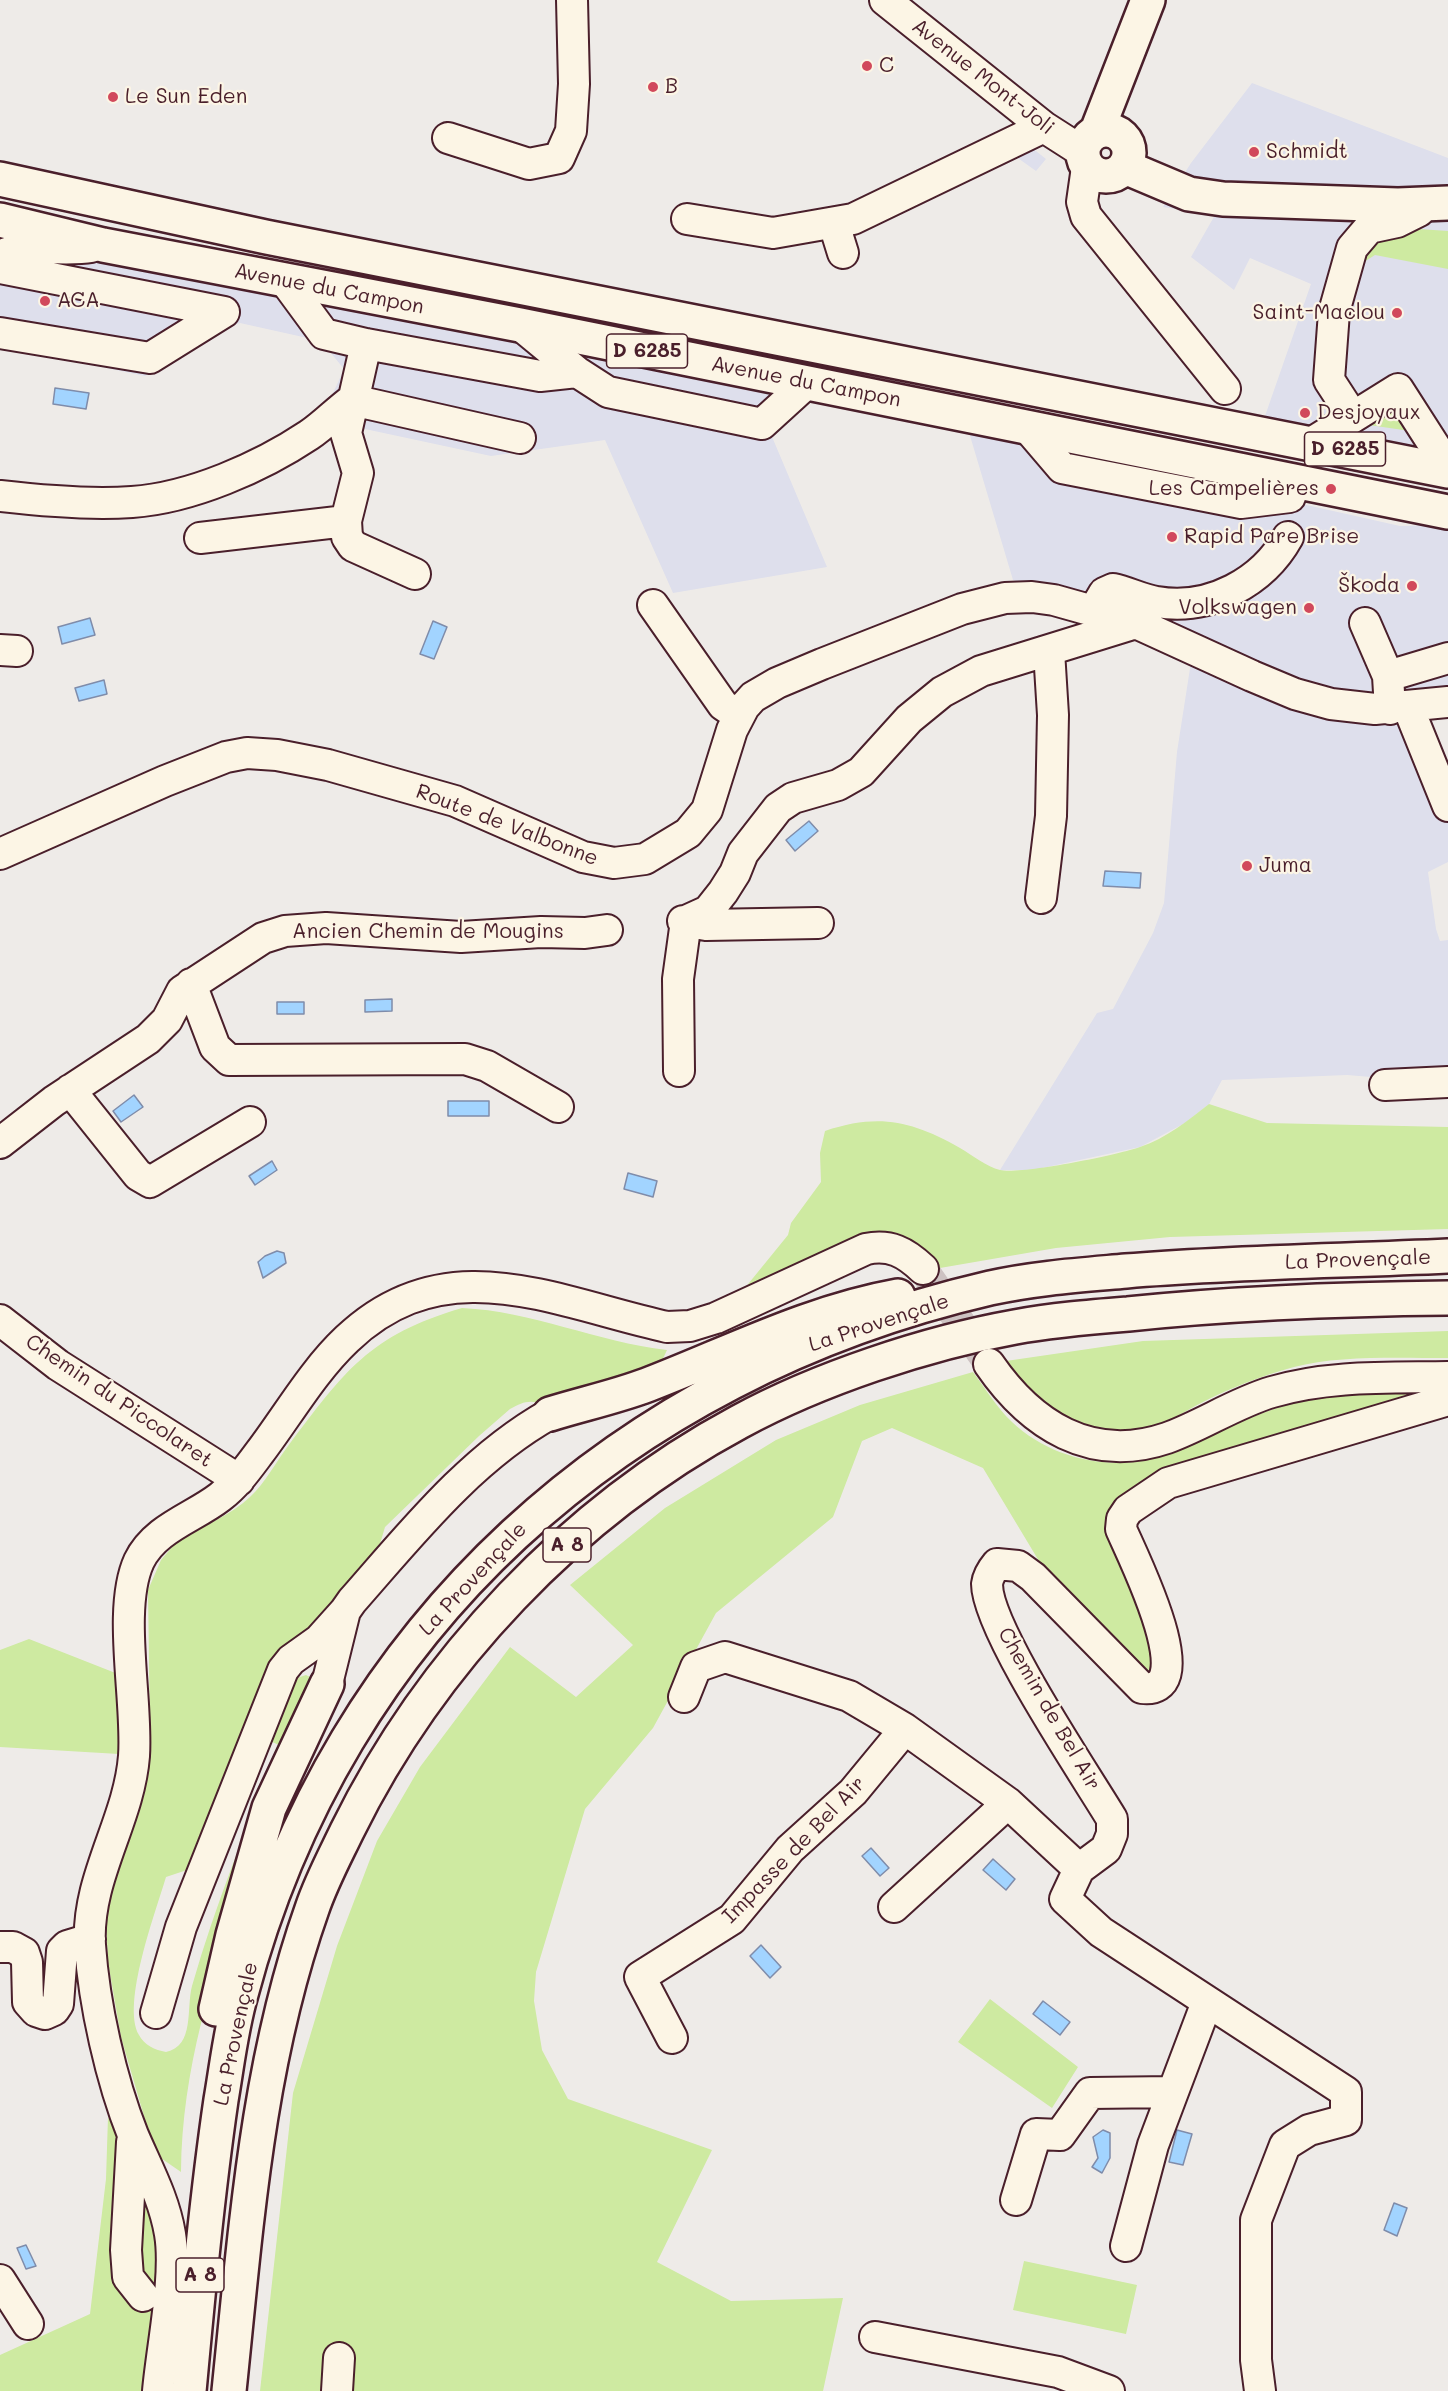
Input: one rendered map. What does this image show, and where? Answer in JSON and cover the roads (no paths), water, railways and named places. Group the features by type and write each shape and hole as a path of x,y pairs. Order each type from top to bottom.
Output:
{"main road":[{"path":"1148,0 1089,150 1099,176 1106,177 1120,172 1125,167 1189,194 1223,199 1428,210"},
{"name":"Avenue du Campon","path":"0,179 266,237 1242,430 1313,442"},
{"name":"Avenue du Campon","path":"0,220 103,245 520,325 1448,512"},
{"name":"D 6285","path":"1313,442 1448,469"},
{"name":"La Provençale","path":"189,2391 212,2159 240,1996 276,1884 332,1767 368,1707 418,1637 455,1593 531,1517 619,1449 682,1409 751,1371 825,1338 904,1312 992,1287 1058,1277 1186,1266 1448,1256"},
{"path":"550,1414 631,1391 787,1327 853,1304 902,1296 992,1287"},
{"name":"La Provençale","path":"229,2391 252,2171 266,2082 287,1990 313,1905 366,1793 419,1707 492,1618 560,1550 648,1479 738,1422 850,1373 949,1342 1015,1327 1189,1308 1448,1298"},
{"path":"212,2159 205,2116 205,2076 223,1976 269,1808 327,1684"}],"street":[{"path":"448,138 529,164 559,158 571,131 574,74 572,0"},
{"name":"Avenue Mont-Joli","path":"885,0 1044,127 1089,150"},
{"path":"687,219 773,233 834,224 853,219 1044,127"},
{"path":"1089,150 1082,202 1086,216 1225,389"},
{"path":"1353,417 1329,380 1334,312 1352,248 1369,228 1397,222 1428,210"},
{"path":"834,224 843,253"},
{"path":"0,256 20,249 71,250 103,245"},
{"path":"0,268 224,312 150,358 0,333"},
{"path":"285,281 324,333 366,344 540,376 577,372"},
{"path":"520,325 577,372 608,392 762,424 807,383"},
{"path":"366,344 351,400 346,433 358,473 346,521 347,537 353,546 415,574"},
{"path":"1313,442 1398,389 1448,469"},
{"path":"351,400 520,438"},
{"path":"0,496 33,500 134,502 212,483 253,467 310,434 351,400"},
{"path":"200,538 346,521"},
{"path":"1094,610 1104,593 1113,589 1154,602 1178,605 1216,598 1255,577 1270,565 1288,537"},
{"name":"Route de Valbonne","path":"0,854 165,781 226,757 247,753 277,755 328,765 455,801 583,857 607,862 630,862 659,853 688,833 708,810 728,743 739,716 753,697 777,683 986,602 1032,597 1094,610 1136,623 1216,661 1295,694 1331,704 1399,708 1448,702"},
{"path":"653,605 723,705 739,716"},
{"path":"677,921 708,911 735,873 743,853 770,816 786,802 838,785 861,772 909,719 962,680 981,671 1136,623"},
{"path":"1365,623 1399,708 1448,806"},
{"path":"1041,898 1051,816 1053,715 1049,651"},
{"path":"1388,676 1448,658"},
{"path":"677,921 706,925 818,923"},
{"path":"677,921 679,1071"},
{"name":"Ancien Chemin de Mougins","path":"0,1143 70,1090 159,1030 167,1020 176,1000 191,984 263,938 294,930 326,928 461,937 541,932 585,933 607,930"},
{"path":"191,984 215,1047 229,1060 465,1059 487,1066 558,1107"},
{"path":"1385,1085 1448,1082"},
{"path":"70,1090 138,1175 150,1182 250,1122"},
{"path":"158,2391 171,2267 170,2234 161,2198 133,2133 119,2092 97,2001 90,1939 93,1900 131,1781 134,1753 129,1595 134,1576 150,1544 219,1498 239,1480 328,1360 348,1338 400,1302 422,1293 458,1287 518,1289 667,1327 690,1326 716,1318 866,1249 880,1246 896,1249 922,1269"},
{"name":"Chemin du Piccolaret","path":"0,1320 58,1365 239,1480"},
{"path":"989,1364 1017,1401 1035,1417 1061,1432 1090,1442 1119,1445 1166,1438 1236,1406 1297,1386 1346,1378 1448,1377"},
{"name":"Chemin de Bel Air","path":"1260,2391 1256,2360 1256,2220 1285,2145 1309,2130 1346,2120 1346,2092 1101,1932 1065,1899 1079,1869 1106,1849 1112,1834 1112,1819 1001,1629 987,1585 990,1571 997,1564 1018,1566 1033,1577 1142,1688 1152,1689 1159,1686 1166,1677 1168,1664 1166,1646 1151,1600 1121,1529 1122,1519 1128,1510 1168,1483 1448,1400"},
{"path":"156,2013 181,1927 283,1670 291,1660 319,1640 446,1498 508,1441 550,1414"},
{"path":"327,1684 345,1611"},
{"path":"684,1697 696,1667 725,1657 849,1696 904,1729 1008,1803 1079,1869"},
{"path":"276,1685 297,1669 304,1668 318,1673 327,1684"},
{"name":"Impasse de Bel Air","path":"672,2038 640,1977 732,1919 790,1848 853,1792 904,1729"},
{"path":"894,1907 1008,1803"},
{"path":"0,1947 18,1950 27,1957 28,2002 36,2011 45,2014 54,2010 58,2004 62,1951 67,1946 90,1939"},
{"path":"1126,2246 1153,2145 1207,2002"},
{"path":"1016,2200 1036,2134 1060,2135 1090,2093 1173,2092"},
{"path":"133,2133 126,2250 128,2277 143,2296"},
{"path":"0,2280 28,2324"},
{"path":"875,2337 1054,2381 1109,2391"},
{"path":"337,2391 339,2358"}],"water":[{"path":"55,388 89,393 86,409 53,404"},
{"path":"90,618 95,635 62,644 58,627"},
{"path":"433,621 447,627 434,659 420,654"},
{"path":"104,680 107,694 79,701 75,688"},
{"path":"809,821 818,831 795,851 786,840"},
{"path":"1105,871 1141,873 1140,888 1103,886"},
{"path":"392,999 392,1011 365,1012 365,1000"},
{"path":"277,1002 304,1002 304,1014 277,1014"},
{"path":"134,1095 143,1107 121,1122 113,1111"},
{"path":"448,1101 489,1101 489,1116 448,1116"},
{"path":"272,1161 277,1170 255,1185 249,1176"},
{"path":"628,1173 657,1181 653,1197 624,1189"},
{"path":"277,1251 284,1253 286,1263 263,1278 258,1262"},
{"path":"871,1848 889,1868 880,1876 862,1856"},
{"path":"993,1859 1015,1879 1006,1890 983,1870"},
{"path":"761,1945 781,1967 770,1978 750,1956"},
{"path":"1043,2001 1070,2022 1060,2035 1033,2014"},
{"path":"1103,2130 1110,2133 1110,2158 1102,2173 1092,2167 1098,2158 1093,2137"},
{"path":"1177,2130 1192,2134 1183,2165 1169,2162"},
{"path":"1394,2203 1407,2208 1397,2236 1384,2230"},
{"path":"26,2245 36,2266 26,2269 17,2248"}],"tunnel":[{"path":"923,1269 989,1364"}],"place":[{"name":"C","path":"867,66"},
{"name":"B","path":"653,87"},
{"name":"Le Sun Eden","path":"113,97"},
{"name":"Schmidt","path":"1254,152"},
{"name":"ACA","path":"45,301"},
{"name":"Saint-Maclou","path":"1397,313"},
{"name":"Desjoyaux","path":"1305,413"},
{"name":"Les Campelières","path":"1331,489"},
{"name":"Rapid Pare Brise","path":"1172,537"},
{"name":"Škoda","path":"1412,586"},
{"name":"Volkswagen","path":"1309,608"},
{"name":"Juma","path":"1247,866"}]}
